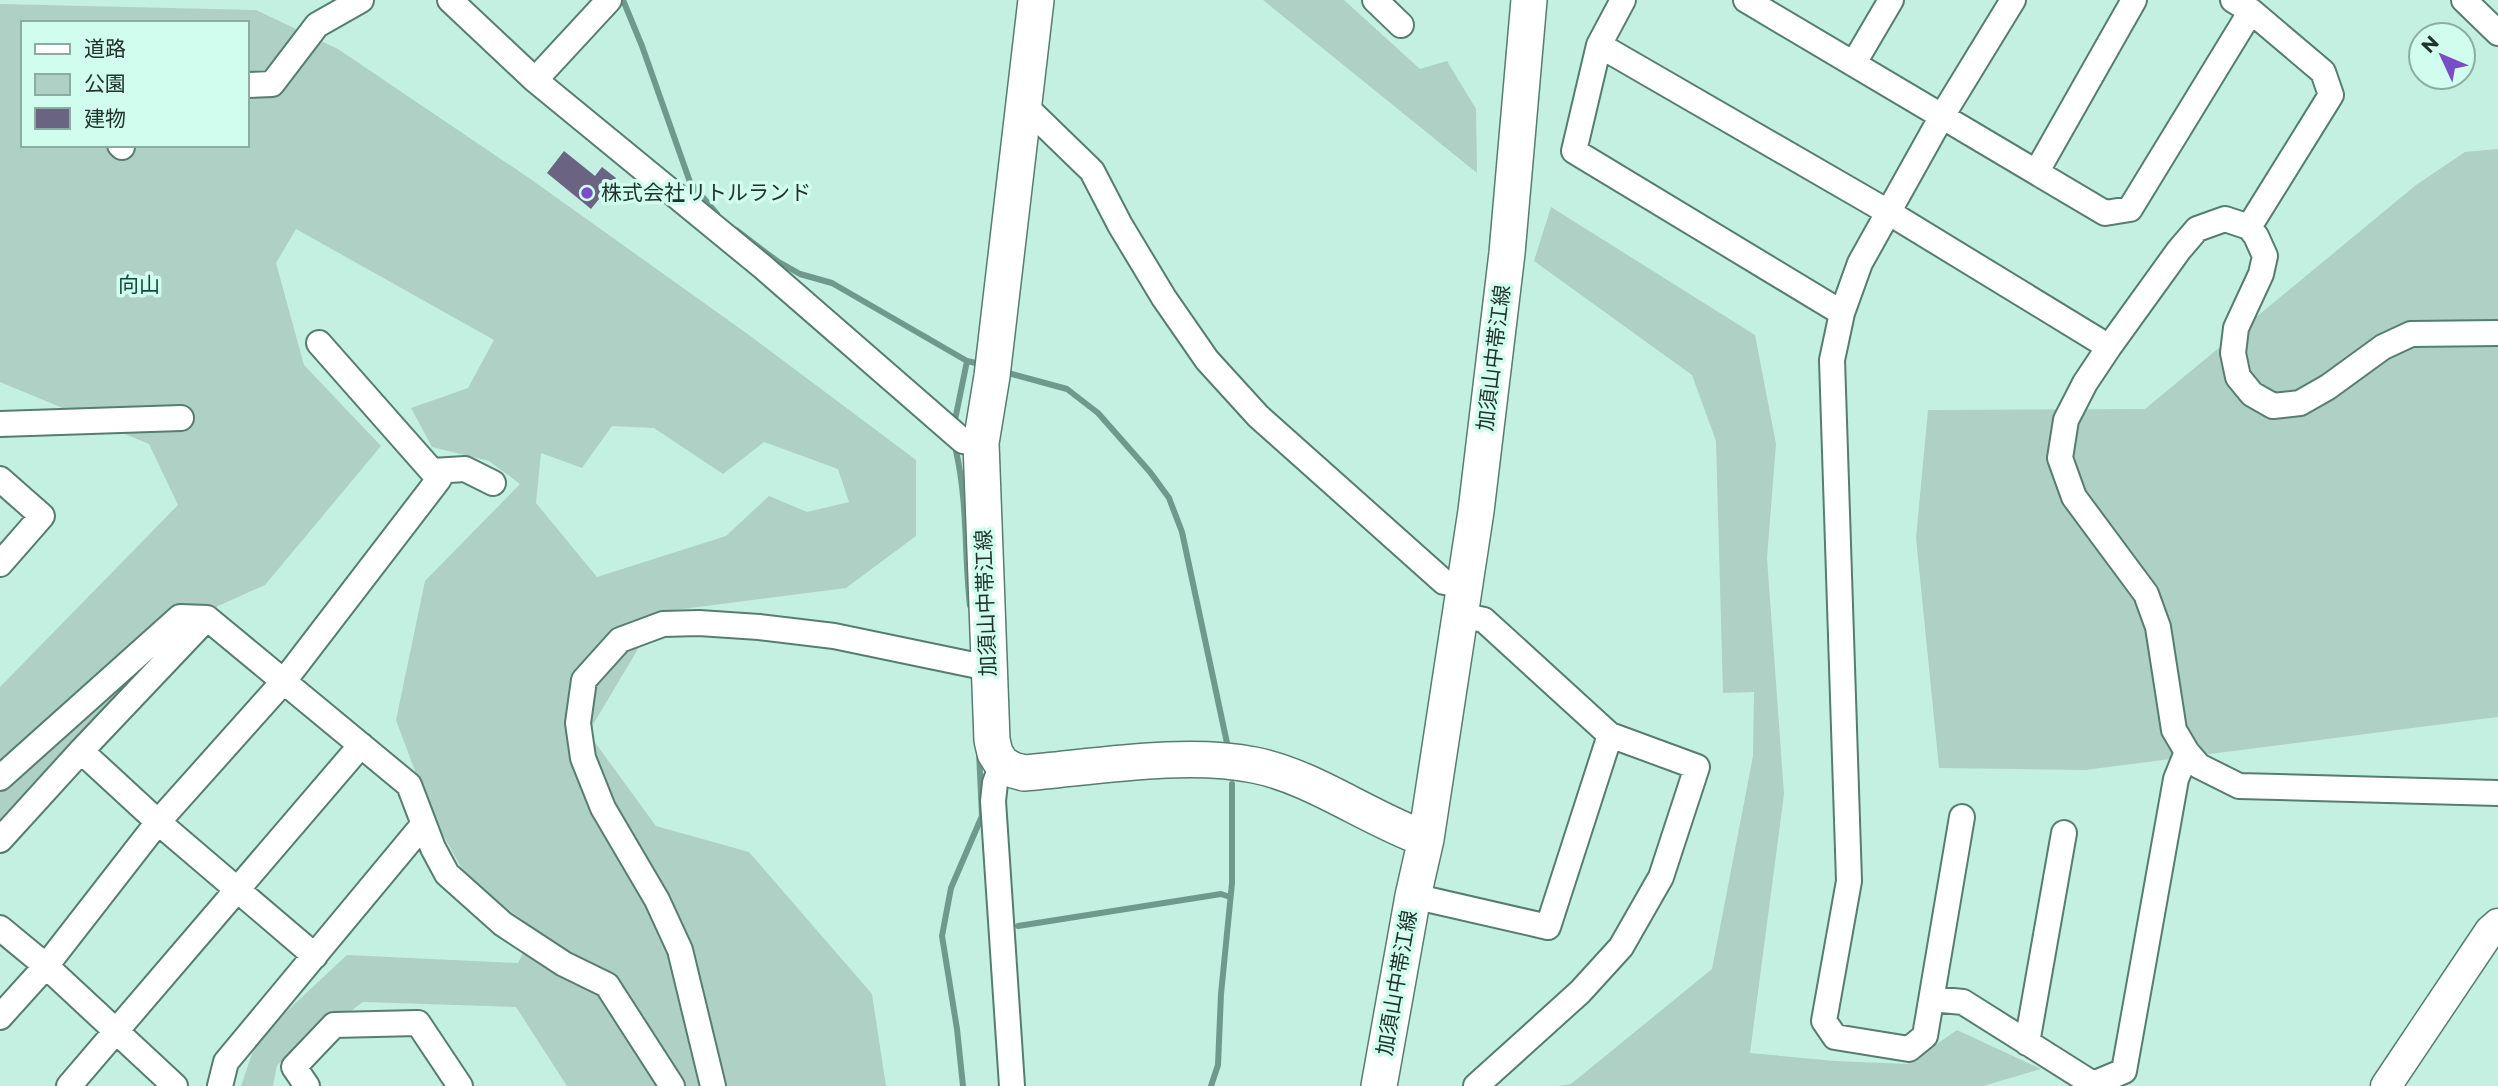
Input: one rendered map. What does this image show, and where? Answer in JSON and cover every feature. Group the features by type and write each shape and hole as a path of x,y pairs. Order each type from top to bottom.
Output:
{"main road":[{"name":"加須山中帯江線","path":"1002,764 995,753 992,740 981,443 992,376 1036,0"},
{"name":"加須山中帯江線","path":"1379,1086 1426,839 1478,497 1507,254 1530,0"},
{"path":"1002,764 1024,772 1189,759 1254,765 1309,784 1404,831 1426,839"}],"street":[{"path":"248,85 272,84 317,25 361,0"},
{"path":"450,0 535,80 763,267 963,441 981,443"},
{"path":"535,80 608,0"},
{"path":"1375,0 1401,25"},
{"path":"1623,0 1599,45 1574,150 1842,313"},
{"path":"1854,63 1891,0"},
{"path":"1962,817 1925,1036 1909,1049 1835,1037 1824,1021 1849,881 1832,360 1842,313 1860,263 1942,116 2013,0"},
{"path":"2037,171 2134,0"},
{"path":"2464,0 2498,33"},
{"path":"1759,3 2105,213 2130,209 2242,6 2323,72 2331,94 2249,227"},
{"path":"1599,45 1888,212 2109,347"},
{"path":"1024,105 1092,171 1164,299 1206,360 1258,416 1610,735 1697,767 1661,877 1621,947 1580,992 1476,1086"},
{"path":"2498,334 2411,334 2383,346 2328,387 2300,403 2273,407 2252,394 2238,377 2233,353 2236,328 2261,274 2265,256 2249,227 2225,219 2197,229 2109,347 2085,383 2066,420 2060,458 2074,497 2146,594 2158,627 2174,730 2199,766 2239,786 2498,793"},
{"path":"0,1017 46,966 158,822 284,681 439,479 319,344"},
{"path":"0,424 181,418"},
{"path":"433,471 465,469 493,482"},
{"path":"0,479 42,516 0,564"},
{"path":"0,778 180,617 207,618 409,785 423,825 447,874 503,924 564,964 607,985 672,1086"},
{"path":"0,840 80,751 207,618"},
{"path":"713,1086 680,950 657,900 603,808 583,758 578,723 584,680 620,640 663,624 699,623 759,627 834,636 988,668"},
{"path":"1413,897 1548,927 1610,735"},
{"path":"69,1086 361,744"},
{"path":"80,751 158,822 315,956"},
{"path":"1932,999 1963,1002 2093,1084 2124,1071 2176,779 2187,752"},
{"path":"1002,764 995,783 993,801 1012,1086"},
{"path":"204,1086 223,1074 315,956 423,825"},
{"path":"2027,1043 2064,833"},
{"path":"2386,1086 2490,931 2498,924"},
{"path":"0,928 46,966 175,1086"},
{"path":"307,1086 294,1067 334,1026 418,1023 460,1086"}],"green space":[{"path":"1263,0 1344,0 1420,69 1447,61 1476,109 1477,173"},
{"name":"向山","path":"0,4 256,10 338,49 529,178 749,335 916,460 916,536 846,588 660,612 588,733 656,826 749,852 872,994 886,1086 567,1086 516,1007 363,1002 277,1065 273,1086 241,1086 257,1039 347,955 518,963 535,929 469,881 431,814 396,720 425,581 520,484 489,461 432,447 411,408 468,388 494,340 296,229 276,263 304,365 381,446 265,585 218,606 182,633 0,829 0,687 178,505 149,444 0,382","holes":["612,426 654,428 723,474 764,442 838,469 849,502 807,512 769,496 726,536 597,577 536,503 541,453 582,468"]},
{"path":"2498,149 2498,717 2085,770 1939,768 1916,538 1928,410 2145,409 2416,185 2465,152"},
{"path":"1551,207 1755,335 1776,444 1767,558 1784,794 1750,1053 1908,1064 1957,1030 2041,1069 1983,1086 1558,1086 1571,1084 1712,969 1753,756 1754,692 1723,693 1716,441 1692,375 1534,261"}],"building":[{"name":"株式会社リトルランド","path":"564,151 595,176 602,167 616,178 591,209 547,173"}],"waterway":[{"path":"623,0 690,182 717,214"},
{"path":"736,230 777,261 800,274 832,283 967,361 980,364"},
{"path":"955,420 967,361"},
{"path":"1008,373 1067,389 1098,413 1169,498 1182,532 1227,743"},
{"path":"956,451 964,509 970,606"},
{"path":"963,1086 942,936 951,888 982,816 979,752"},
{"path":"1211,1086 1218,1065 1221,994 1232,883 1232,784"},
{"path":"1018,926 1221,894 1230,897"}],"place":[{"name":"株式会社リトルランド","path":"587,193"}]}
